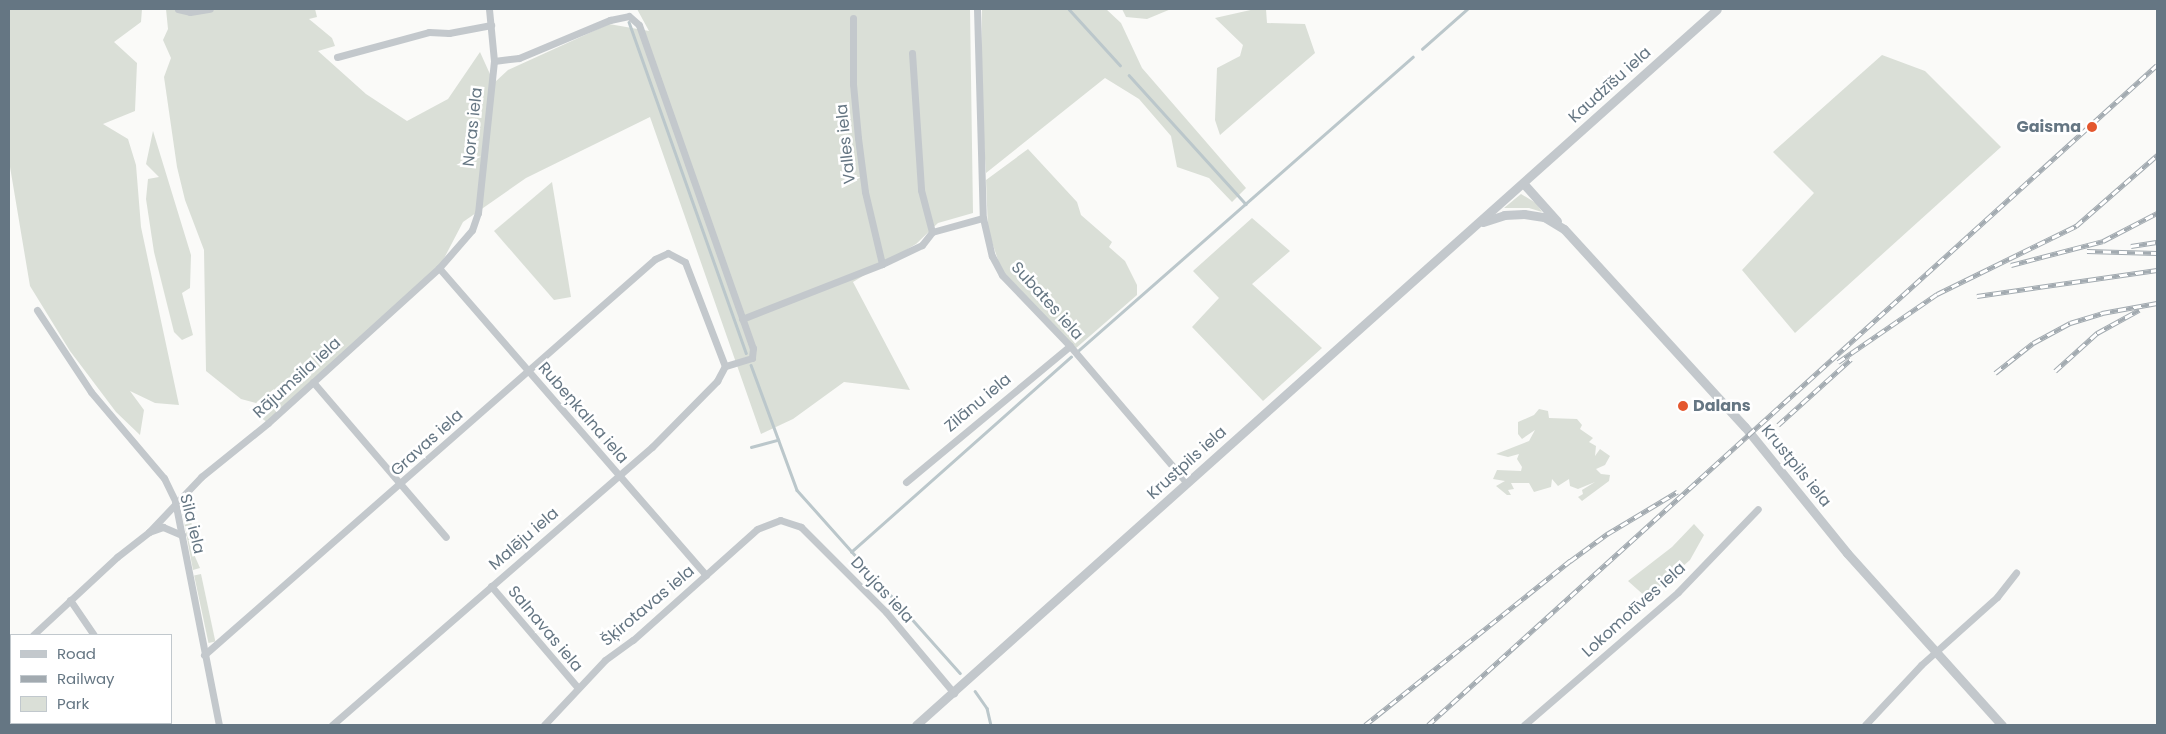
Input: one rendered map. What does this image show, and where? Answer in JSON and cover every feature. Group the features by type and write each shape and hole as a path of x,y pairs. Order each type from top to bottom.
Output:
{"street":[{"path":"178,9 190,12 210,9"},
{"name":"Noras iela","path":"462,244 478,213 494,61 488,9"},
{"name":"Subates iela","path":"977,9 983,218 992,256 1002,275 1070,346 1187,483"},
{"name":"Kaudzīšu iela","path":"1523,183 1717,9"},
{"path":"494,61 519,58 610,20 629,16 639,25 753,348 752,358 724,366"},
{"name":"Valles iela","path":"853,18 853,84 858,138 865,192 882,264"},
{"path":"337,58 428,32 449,33 491,25"},
{"path":"912,53 921,190 932,232"},
{"path":"1523,183 1564,229"},
{"name":"Krustpils iela","path":"916,725 1523,183"},
{"name":"Krustpils iela","path":"1478,224 1504,215 1524,214 1544,217 1564,229 1755,439 1847,553 2002,725"},
{"path":"742,319 882,264 922,245 932,232 983,218"},
{"name":"Rājumsila iela","path":"34,634 70,600 149,532 176,501 440,268 462,244"},
{"name":"Gravas iela","path":"204,655 655,259 668,254 685,262 724,366"},
{"name":"Rubeņkalna iela","path":"440,268 706,576"},
{"name":"Sila iela","path":"37,310 91,392 164,478 176,501 204,655 219,725"},
{"name":"Zilānu iela","path":"906,482 1050,359 1070,346"},
{"name":"Malēju iela","path":"332,725 676,424 717,381 724,366"},
{"path":"313,382 446,537"},
{"name":"Lokomotīves iela","path":"1524,725 1678,592 1758,509"},
{"name":"Šķirotavas iela","path":"544,725 605,660 633,640 757,529 780,520"},
{"name":"Drujas iela","path":"780,520 801,527 886,612 954,693"},
{"path":"149,532 163,528 182,535"},
{"path":"1865,725 1920,665 1936,653 1996,597 2016,573"},
{"name":"Salnavas iela","path":"491,586 578,688"},
{"path":"70,600 93,634"}],"green space":[{"path":"9,9 142,9 141,22 114,42 137,63 135,111 103,124 128,139 136,165 141,227 179,405 155,403 130,391 144,410 140,435 116,412 70,351 30,286 9,161"},
{"path":"166,9 315,9 317,17 309,19 332,38 335,46 318,51 366,94 407,121 448,99 480,52 494,83 508,70 609,24 649,31 637,9 970,9 973,213 938,223 916,244 853,282 910,390 844,382 793,419 761,434 650,117 526,178 463,222 439,268 268,423 260,417 273,398 274,389 256,403 241,399 206,371 204,250 185,200 177,167 164,77 171,58 163,40 168,29"},
{"path":"982,9 1106,9 1121,23 1142,68 1246,188 1232,202 1209,178 1177,167 1171,136 1139,99 1105,78 986,173 981,99"},
{"path":"1122,9 1171,9 1147,19 1126,17"},
{"path":"1255,9 1266,9 1267,23 1305,24 1315,53 1220,135 1215,120 1217,68 1240,56 1243,45 1215,18"},
{"path":"1882,55 1925,71 2001,147 1795,333 1742,270 1814,193 1773,152"},
{"path":"153,131 191,255 190,288 182,293 193,335 182,340 174,332 154,252 146,199 148,179 159,177 146,164"},
{"path":"1028,149 1077,202 1081,215 1112,242 1109,247 1125,261 1137,285 1137,295 1075,349 1001,269 988,230 986,180"},
{"path":"552,182 571,297 554,300 494,231"},
{"path":"1521,194 1536,203 1542,212 1529,208 1504,208"},
{"path":"1252,218 1290,251 1252,284 1322,348 1263,401 1192,327 1219,298 1193,271"},
{"path":"1539,409 1548,411 1549,418 1577,419 1582,425 1580,429 1593,438 1589,442 1596,446 1595,456 1600,449 1610,456 1605,465 1596,469 1601,474 1610,475 1609,481 1582,501 1578,497 1583,494 1582,490 1595,482 1578,489 1570,486 1569,479 1558,486 1552,479 1551,487 1534,492 1529,483 1511,483 1514,489 1508,490 1511,495 1507,495 1496,486 1505,481 1493,479 1497,470 1521,471 1522,467 1517,459 1519,454 1508,457 1496,454 1529,441 1535,430 1522,439 1518,434 1518,422 1534,415"},
{"path":"188,504 194,537 193,552 200,568 193,570 181,506"},
{"path":"1694,524 1704,535 1690,560 1647,598 1628,581 1672,547"},
{"path":"201,574 215,641 208,643 194,575"}],"waterway":[{"path":"1069,9 1120,65"},
{"path":"1422,49 1467,9"},
{"path":"629,22 746,353"},
{"path":"1079,350 1413,57"},
{"path":"1129,75 1246,204"},
{"path":"851,552 1071,357"},
{"path":"751,365 797,490 960,673"},
{"path":"751,447 778,440"},
{"path":"975,691 987,708 991,725"}],"railway":[{"path":"1428,725 2157,65"},
{"path":"1838,362 1937,294 2076,226 2157,155"},
{"path":"2011,265 2103,241 2157,213"},
{"path":"2131,246 2157,242"},
{"path":"2087,251 2157,253"},
{"path":"1977,296 2157,270"},
{"path":"1995,373 2033,343 2070,323 2102,313 2157,303"},
{"path":"2055,371 2097,333 2139,310"},
{"path":"1778,425 1851,359"},
{"path":"1365,725 1570,561 1607,534 1677,492"}],"place":[{"name":"Gaisma","path":"2092,127"},
{"name":"Dalans","path":"1683,406"}]}
